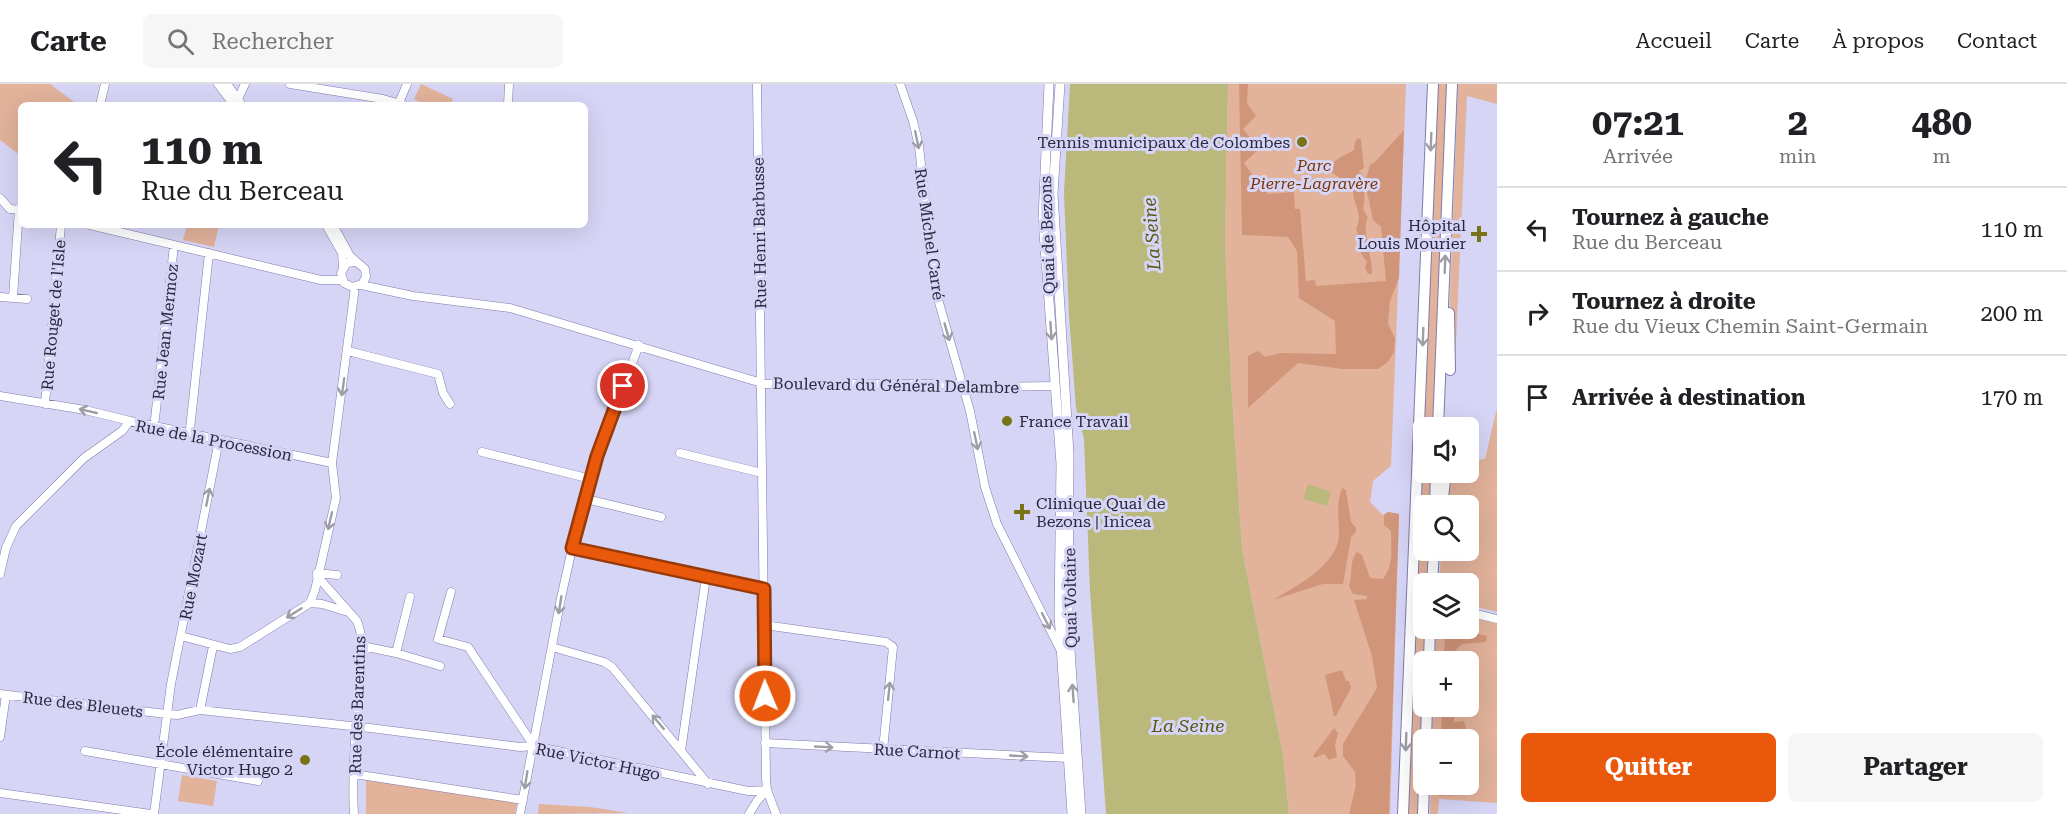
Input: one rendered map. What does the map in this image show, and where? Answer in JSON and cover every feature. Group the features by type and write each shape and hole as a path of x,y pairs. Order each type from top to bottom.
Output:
{"highway":[{"path":"1404,814 1433,84"},
{"path":"1438,417 1452,84"},
{"path":"1443,302 1449,306 1450,370"},
{"path":"1423,814 1424,795"}],"main road":[{"name":"Quai de Bezons","path":"1049,84 1043,219 1060,384"},
{"name":"Quai de Bezons","path":"1060,84 1053,194 1063,363 1060,384"},
{"name":"Quai Voltaire","path":"1060,384 1065,400 1069,476 1068,620 1081,814"},
{"name":"Quai Voltaire","path":"1060,384 1059,615 1072,814"}],"street":[{"path":"101,102 105,84"},
{"path":"218,84 237,102"},
{"path":"226,84 237,102"},
{"path":"238,102 245,84"},
{"path":"290,84 390,102"},
{"path":"402,102 407,84"},
{"path":"508,102 509,84"},
{"name":"Rue Henri Barbusse","path":"757,84 765,743 767,790 776,814"},
{"name":"Rue Michel Carré","path":"900,84 919,146 934,285 970,411 985,487 997,524 1061,652"},
{"path":"0,198 10,209"},
{"path":"0,212 18,210"},
{"path":"14,298 19,228"},
{"name":"Rue Rouget de l'Isle","path":"45,404 61,228"},
{"path":"103,228 321,280 342,280 349,286 358,286"},
{"path":"328,228 344,259 342,280"},
{"path":"310,603 336,498 332,463 358,286 366,274 364,266 356,262 349,254 335,228"},
{"name":"Rue Jean Mermoz","path":"155,422 174,244"},
{"path":"190,431 209,253"},
{"path":"332,279 349,262 356,262"},
{"name":"Boulevard du Général Delambre","path":"366,274 389,290"},
{"name":"Boulevard du Général Delambre","path":"358,286 413,296 510,308 772,385 961,384 975,387 1060,384"},
{"path":"0,297 27,299"},
{"path":"520,814 572,548 597,456 639,345"},
{"path":"348,351 438,374 443,393 450,404"},
{"path":"0,396 85,410 130,422"},
{"name":"Rue de la Procession","path":"0,574 6,548 16,526 84,458 122,431 130,422 155,422 219,440 332,463"},
{"name":"Rue Mozart","path":"152,814 166,714 219,440"},
{"path":"482,452 591,479"},
{"path":"680,453 762,473"},
{"path":"586,500 661,517"},
{"path":"572,548 764,589"},
{"path":"317,575 337,575"},
{"name":"Rue des Barentins","path":"317,575 357,621 360,629 362,680 356,728 354,814"},
{"path":"681,751 706,577"},
{"path":"451,592 438,639 468,647 534,746"},
{"path":"396,653 410,597"},
{"path":"181,636 230,649 240,647 310,603 348,612"},
{"path":"1479,615 1497,619"},
{"path":"764,625 886,642 893,647 883,750"},
{"path":"200,711 213,646"},
{"path":"362,646 440,666"},
{"path":"552,647 604,662 612,667 708,784"},
{"path":"0,737 3,694"},
{"name":"Rue des Bleuets","path":"3,694 177,715 200,711"},
{"name":"Rue Victor Hugo","path":"200,711 520,747 534,746 708,784 747,791 767,790"},
{"name":"Rue Carnot","path":"765,743 1069,758"},
{"path":"85,752 258,781"},
{"path":"354,774 523,800"},
{"path":"749,814 767,790"},
{"path":"0,793 152,814"}],"green space":[{"path":"0,84 50,84 74,102 18,102 18,154 0,140"},
{"path":"421,84 453,99 452,102 420,102 414,99"},
{"name":"Parc Pierre-Lagravère","path":"1228,84 1406,84 1391,466 1373,481 1370,502 1383,515 1388,512 1399,514 1390,814 1289,814 1283,755 1242,549 1225,241"},
{"path":"1437,84 1448,84 1434,417 1423,417"},
{"path":"1458,84 1497,84 1497,104 1467,96 1455,364 1451,357 1450,298"},
{"path":"186,228 218,228 214,247 183,240"},
{"path":"1497,408 1497,612 1479,608 1479,573 1440,573 1440,561 1479,561 1479,495 1446,495 1447,483 1479,483 1479,460 1485,459"},
{"path":"1421,483 1431,483 1431,495 1420,495"},
{"path":"1417,561 1428,561 1427,573 1417,573"},
{"path":"1479,616 1497,620 1497,803 1439,799 1438,814 1430,814 1431,795 1479,795 1479,729 1432,729 1433,717 1479,717 1479,651 1435,651 1436,639 1479,639"},
{"path":"1415,639 1426,639 1425,651 1414,651"},
{"path":"1413,682 1413,717 1422,717 1422,729 1413,729 1413,795 1419,795 1418,814 1408,814"},
{"path":"182,775 217,781 213,806 178,801"},
{"path":"366,777 518,796 515,814 366,814"},
{"path":"539,804 590,807 628,813 538,814"}],"shaded area":[{"path":"1239,84 1248,84 1247,103 1256,116 1243,129 1259,149 1244,163 1268,194 1294,192 1295,209 1300,209 1306,281 1315,280 1316,286 1386,281 1381,227 1373,220 1365,182 1370,165 1404,130 1399,278 1390,301 1388,323 1395,339 1394,352 1388,362 1378,369 1343,369 1298,363 1248,408 1248,356 1258,351 1265,357 1281,353 1336,354 1335,321 1299,298 1297,251 1288,237 1242,235"},
{"path":"1358,138 1361,139 1364,168 1359,171 1363,175 1363,209 1368,218 1366,236 1372,274 1368,274 1365,268 1367,261 1361,253 1356,229 1359,217 1353,196 1354,183 1328,170 1336,161 1354,150"},
{"path":"1342,488 1346,490 1351,522 1356,528 1356,532 1351,537 1343,584 1323,584 1273,600 1314,574 1332,556 1339,535 1338,505"},
{"path":"1388,512 1399,514 1389,814 1349,814 1356,785 1355,772 1343,756 1343,744 1377,688 1372,656 1354,600 1367,599 1367,596 1353,594 1349,586 1353,559 1357,552 1362,555 1370,578 1383,579 1387,574 1390,562 1391,531 1384,525 1384,515"},
{"path":"1479,634 1487,636 1486,642 1462,644 1455,651 1444,651 1445,639 1479,639"},
{"path":"1342,670 1351,688 1334,716 1325,675"},
{"path":"1442,717 1454,717 1454,722 1464,721 1466,728 1465,729 1441,729"},
{"path":"1334,728 1338,733 1335,745 1337,757 1329,760 1324,754 1315,758 1313,756"}],"water":[{"name":"La Seine","path":"1070,84 1228,84 1225,241 1242,549 1283,755 1289,814 1106,814 1090,591 1084,439 1076,408 1069,315 1064,193"},
{"path":"1308,484 1331,492 1327,506 1303,499"}],"place":[{"name":"Tennis municipaux de Colombes","path":"1302,142"},
{"name":"Hôpital Louis Mourier","path":"1479,234"},
{"name":"France Travail","path":"1007,421"},
{"name":"Clinique Quai de Bezons | Inicea","path":"1022,512"},
{"name":"École élémentaire Victor Hugo 2","path":"305,760"}],"route":[{"path":"623,386 597,456 572,548 764,589 765,696"}]}
